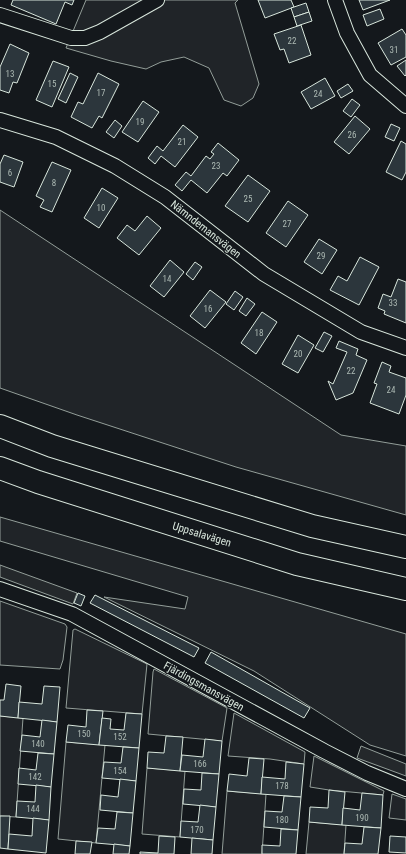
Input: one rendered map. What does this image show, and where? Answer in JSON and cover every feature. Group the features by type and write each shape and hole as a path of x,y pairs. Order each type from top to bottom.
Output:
{"highway":[{"path":"0,426 52,446 312,526 406,547"},
{"name":"Uppsalavägen","path":"0,468 38,482 297,564 406,589"}],"street":[{"path":"0,15 71,38 85,38 100,32 157,0"},
{"path":"335,0 347,33 370,75 406,106"},
{"name":"Nämndemansvägen","path":"0,120 56,137 115,166 165,197 264,274 361,332 406,348"},
{"name":"Fjärdingsmansvägen","path":"0,589 72,614 324,751 367,773 406,789"}],"shaded area":[{"path":"86,0 238,0 235,3 259,84 253,98 241,106 224,100 209,68 184,57 161,62 146,69 66,48"},
{"path":"0,210 341,435 406,446 406,515 236,467 0,388"},
{"path":"0,517 406,634 406,756 370,745 254,671 104,597 185,609 188,597 0,541"},
{"path":"0,565 77,593 73,604 0,577"},
{"path":"0,601 65,624 67,627 63,660 60,669 0,665"},
{"path":"75,629 147,664 142,714 66,708 73,630"},
{"path":"154,669 227,708 222,741 148,734"},
{"path":"234,713 305,752 304,764 270,759 228,756"},
{"path":"0,716 23,718 16,817 0,816"},
{"path":"66,742 105,745 96,843 58,839"},
{"path":"361,746 406,764 406,776 357,758"},
{"path":"314,756 384,791 383,795 310,787"},
{"path":"147,768 185,771 180,837 142,834"},
{"path":"227,791 266,794 262,854 222,854"},
{"path":"392,794 406,799 406,820 389,818"},
{"path":"309,822 346,825 344,854 306,854"}],"building":[{"path":"13,0 74,0 72,5 65,2 56,24 11,5"},
{"path":"258,0 291,0 294,7 265,18"},
{"path":"359,0 390,0 363,10"},
{"path":"306,3 309,12 294,17 291,8"},
{"path":"380,9 384,19 367,26 363,15"},
{"path":"309,12 312,21 297,26 294,17"},
{"path":"301,25 311,55 289,63 284,49 280,50 274,34"},
{"path":"402,29 406,35 406,57 391,65 378,43"},
{"path":"10,44 29,53 17,83 13,82 9,93 0,90 0,67"},
{"path":"406,60 406,75 405,76 397,66"},
{"path":"53,61 69,67 52,107 36,100"},
{"path":"70,73 78,77 66,103 58,99"},
{"path":"98,73 119,84 102,118 99,116 92,128 71,117 78,102 83,104"},
{"path":"325,78 335,96 311,109 301,92"},
{"path":"348,84 353,91 341,98 337,91"},
{"path":"352,99 360,105 351,117 343,111"},
{"path":"143,101 159,112 138,142 122,132"},
{"path":"355,116 370,129 349,154 334,142"},
{"path":"115,120 122,126 114,138 106,132"},
{"path":"391,124 400,128 394,141 385,137"},
{"path":"183,125 198,137 175,167 161,156 155,164 148,158 157,146 163,151"},
{"path":"401,141 406,144 406,172 402,180 386,172"},
{"path":"218,143 239,160 227,176 223,173 207,193 191,180 182,191 175,185 186,172 191,176 206,156 210,159 214,154 211,152"},
{"path":"4,155 23,162 14,187 0,182 0,164"},
{"path":"52,162 71,170 52,212 40,207 44,200 36,196"},
{"path":"248,175 270,191 248,222 225,206"},
{"path":"102,188 118,198 99,228 84,218"},
{"path":"288,201 308,215 286,247 266,233"},
{"path":"147,216 161,228 139,255 117,238 127,225 135,231"},
{"path":"319,239 337,250 322,274 304,262"},
{"path":"360,257 379,267 359,305 330,290 338,276 347,281"},
{"path":"170,260 184,272 164,297 150,286"},
{"path":"195,262 202,267 193,280 186,274"},
{"path":"398,279 406,282 406,323 384,314 385,311 378,308 383,294 391,297"},
{"path":"210,290 226,302 205,328 190,316"},
{"path":"235,291 243,297 234,310 226,304"},
{"path":"247,298 255,304 246,316 239,311"},
{"path":"262,312 277,322 256,354 241,343"},
{"path":"324,332 332,336 323,352 315,348"},
{"path":"298,335 314,345 298,373 282,364"},
{"path":"339,341 358,349 356,355 367,360 353,393 336,400 328,381 333,384 347,352 336,348"},
{"path":"382,362 391,366 389,372 406,378 406,395 399,414 370,403 377,384 374,383"},
{"path":"78,593 85,596 81,606 74,603"},
{"path":"95,595 199,648 194,657 90,603"},
{"path":"211,652 310,708 304,718 205,663"},
{"path":"6,684 21,686 18,718 0,716 0,700 4,700"},
{"path":"44,686 60,687 57,722 18,718 19,702 42,704"},
{"path":"87,710 103,711 99,745 66,742 68,725 86,727"},
{"path":"126,713 142,714 139,748 99,745 102,718 111,719 110,729 124,730"},
{"path":"42,720 57,722 54,754 20,751 22,735 40,737"},
{"path":"166,736 183,737 180,771 147,768 148,752 164,753"},
{"path":"205,739 222,741 219,774 180,771 182,755 203,757"},
{"path":"123,747 139,748 136,781 102,778 104,762 121,763"},
{"path":"38,753 54,754 51,787 18,784 19,768 36,770"},
{"path":"249,758 264,759 261,794 227,791 229,774 247,776"},
{"path":"286,762 304,764 301,797 261,794 262,777 285,779"},
{"path":"202,773 219,774 216,807 183,804 184,789 201,790"},
{"path":"120,779 136,781 133,813 100,810 101,795 118,797"},
{"path":"36,785 51,787 49,820 16,817 17,801 35,802"},
{"path":"329,790 345,792 342,825 309,822 310,807 328,808"},
{"path":"362,793 383,795 381,828 342,825 343,808 360,810"},
{"path":"284,796 301,797 298,830 264,827 265,811 282,812"},
{"path":"200,805 216,807 213,840 180,837 181,821 198,822"},
{"path":"117,812 133,813 130,846 96,843 98,828 115,829"},
{"path":"0,816 10,816 8,849 0,848"},
{"path":"33,818 49,820 46,853 8,849 9,834 32,836"},
{"path":"364,827 381,828 378,854 344,854 345,843 362,844"},
{"path":"281,829 298,830 296,854 262,854 262,845 280,846"},
{"path":"159,836 175,837 174,854 140,854 140,852 158,853"},
{"path":"390,836 406,837 406,853 389,852"},
{"path":"192,838 213,840 212,854 191,854"},
{"path":"76,841 92,842 90,854 75,854"},
{"path":"114,844 130,846 129,854 113,854"}]}
